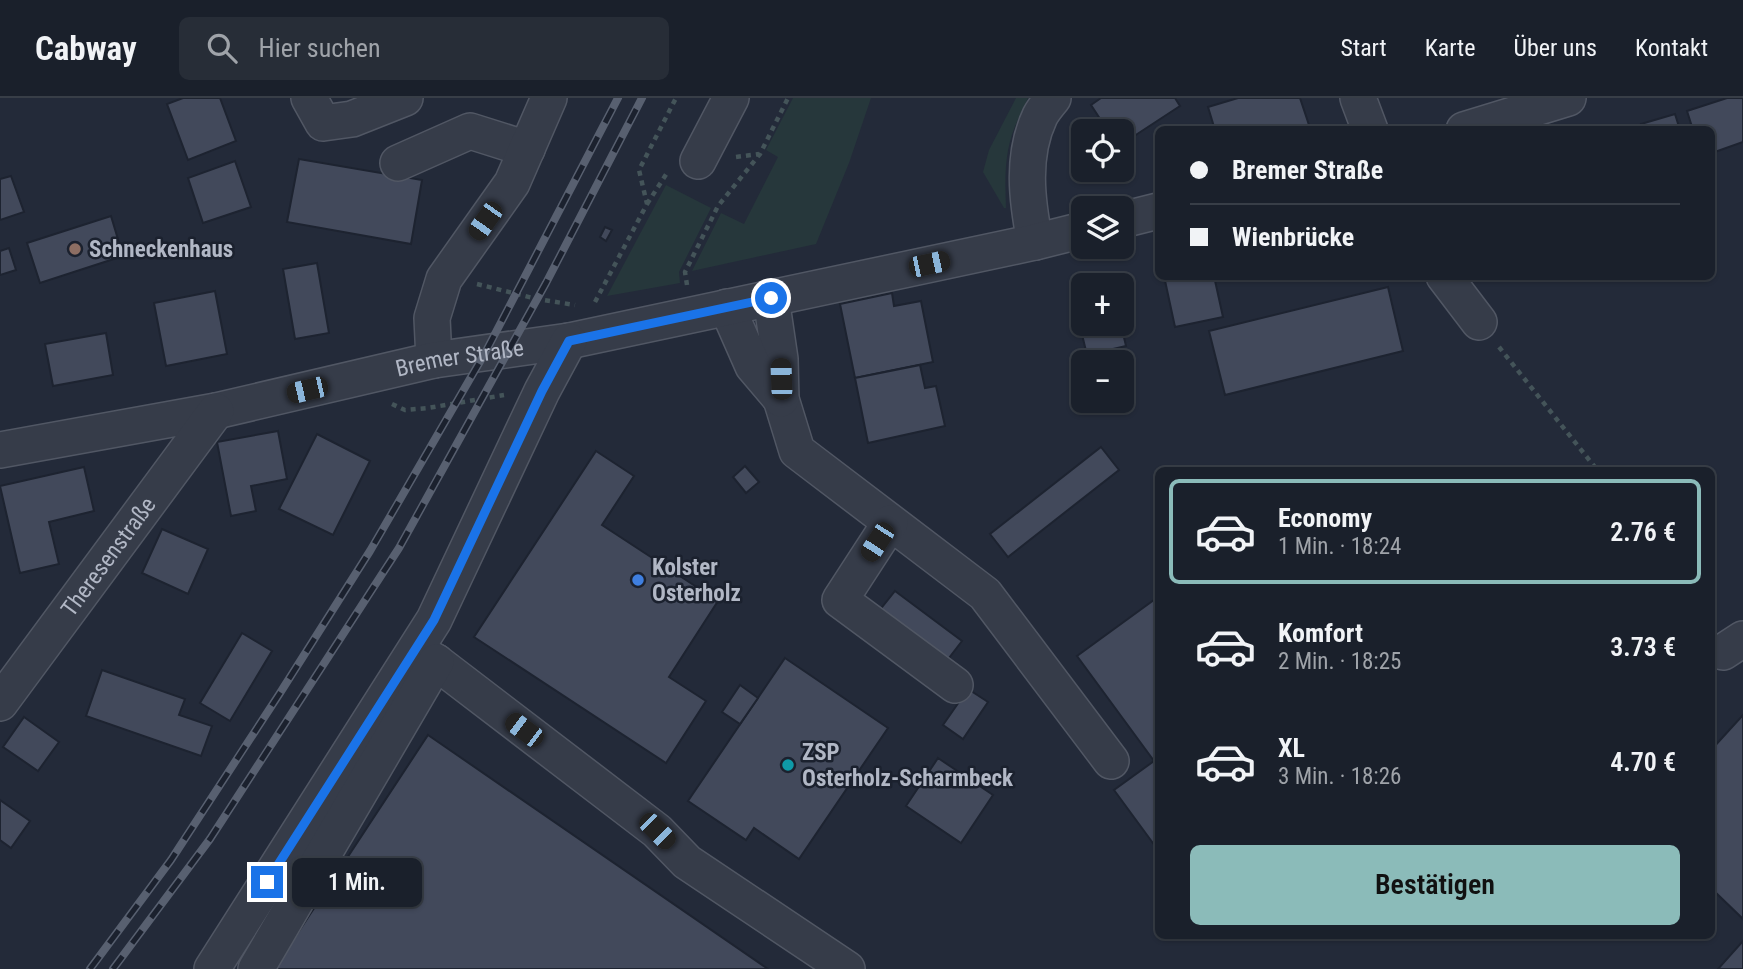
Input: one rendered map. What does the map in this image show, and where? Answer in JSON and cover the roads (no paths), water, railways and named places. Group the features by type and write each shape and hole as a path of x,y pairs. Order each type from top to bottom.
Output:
{"street":[{"path":"309,98 323,123 352,119 405,98"},
{"path":"698,161 731,98"},
{"path":"1035,242 1027,186 1030,146 1040,115 1053,98"},
{"path":"1358,98 1368,126"},
{"path":"1477,126 1568,98"},
{"path":"434,360 432,318 444,279 512,183 527,149 539,102"},
{"path":"398,163 470,131 527,149"},
{"path":"1134,217 1155,212"},
{"name":"Bremer Straße","path":"0,450 216,411 434,360 569,341 1071,233"},
{"path":"1447,280 1479,322"},
{"path":"771,298 780,359 781,399 797,450 985,594 1111,761"},
{"path":"727,307 753,366 781,399"},
{"path":"256,969 426,656 434,620 542,391 569,341"},
{"name":"Theresenstraße","path":"0,703 216,411"},
{"path":"890,523 840,600 955,685"},
{"path":"212,969 426,656"},
{"path":"426,656 657,831 687,862 847,969"}],"railway":[{"path":"90,969 171,860 370,551 485,353 618,98"},
{"path":"113,969 210,839 399,548 546,283 642,98"}],"place":[{"name":"Schneckenhaus","path":"75,249"},
{"name":"Kolster Osterholz","path":"638,580"},
{"name":"ZSP Osterholz-Scharmbeck","path":"788,765"}]}
